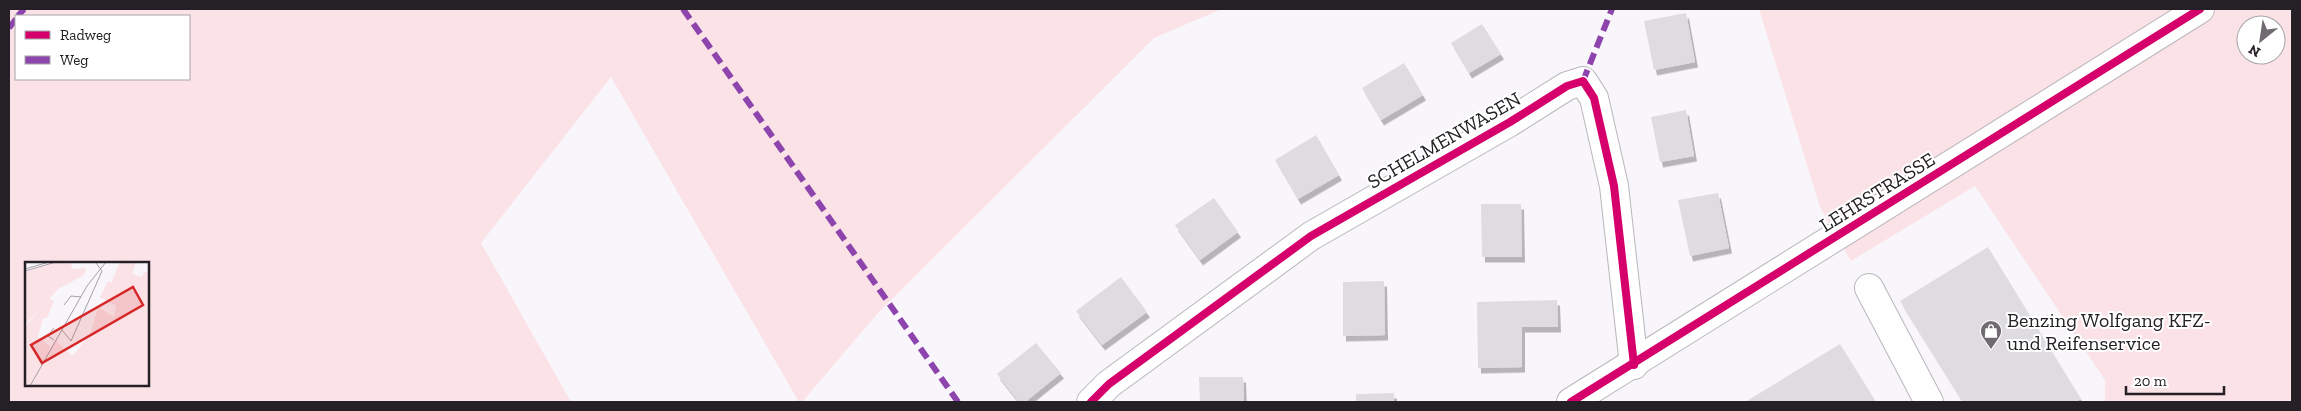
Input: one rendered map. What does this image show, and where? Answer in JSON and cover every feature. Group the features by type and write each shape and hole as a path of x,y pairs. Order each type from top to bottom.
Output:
{"street":[{"name":"LEHRSTRASSE","path":"1571,402 2200,9"},
{"name":"SCHELMENWASEN","path":"1091,402 1109,384 1311,236 1510,122 1567,86 1583,81 1594,98 1614,186 1634,364"},
{"path":"1869,288 1929,402"}],"shaded area":[{"path":"9,9 1222,9 1154,38 878,313 802,402 799,402 611,77 481,243 571,402 9,402"},
{"path":"1759,9 2292,9 2292,402 2105,402 2105,380 1975,186 1851,261 1820,207"}],"building":[{"path":"1686,13 1695,62 1654,70 1644,21"},
{"path":"1482,24 1501,54 1469,73 1451,43"},
{"path":"1404,63 1423,95 1381,120 1362,88"},
{"path":"1686,110 1694,156 1660,162 1651,117"},
{"path":"1316,135 1339,175 1298,199 1275,160"},
{"path":"1718,193 1729,248 1690,256 1678,200"},
{"path":"1214,198 1238,232 1200,260 1175,225"},
{"path":"1481,204 1521,204 1522,257 1482,257"},
{"name":"Benzing Wolfgang KFZ- und Reifenservice","path":"1988,247 2081,399 2075,402 1963,402 1900,301"},
{"path":"1121,277 1147,312 1102,345 1076,311"},
{"path":"1384,281 1385,335 1343,336 1343,282"},
{"path":"1557,300 1558,327 1522,327 1522,367 1478,368 1477,302"},
{"path":"1036,343 1061,373 1025,402 1019,402 997,374"},
{"path":"1840,344 1876,402 1745,402"},
{"path":"1199,377 1243,377 1244,402 1200,402"},
{"path":"1394,393 1394,402 1356,402 1356,394"}],"marked path":[{"path":"19,15 24,9"},
{"path":"683,9 958,402"},
{"path":"1583,81 1612,9"},
{"path":"9,28 15,20"}],"cycle path":[{"path":"1571,402 2200,9"},
{"path":"1091,402 1109,384 1311,236 1510,122 1567,86 1583,81 1594,98 1614,186 1634,365"}],"place":[{"name":"Benzing Wolfgang KFZ- und Reifenservice","path":"1991,350"}]}
